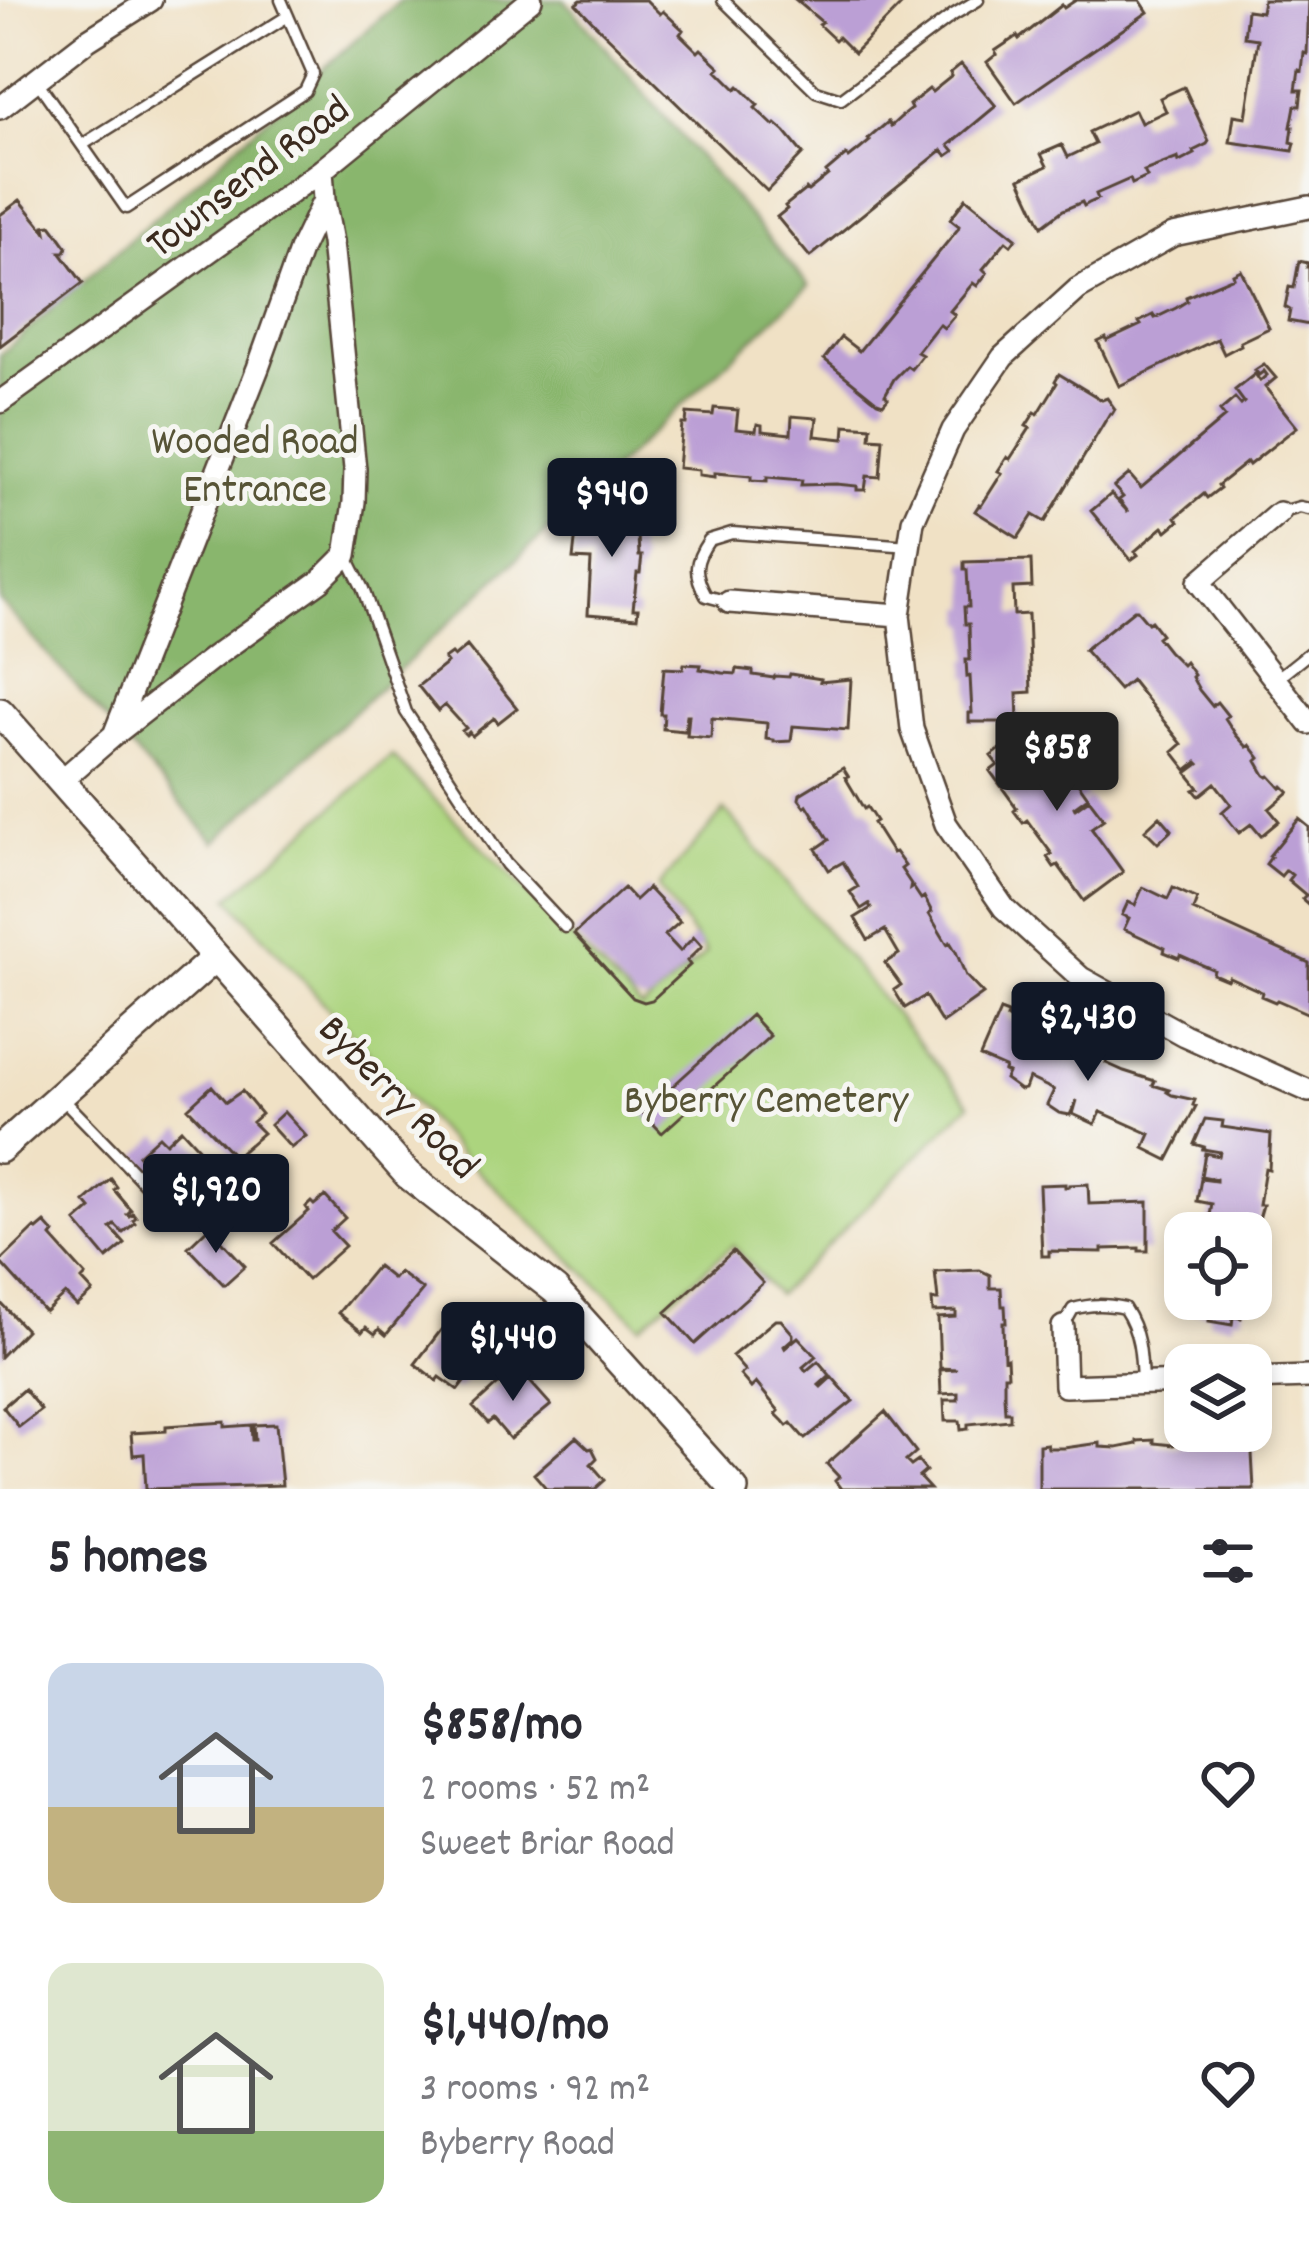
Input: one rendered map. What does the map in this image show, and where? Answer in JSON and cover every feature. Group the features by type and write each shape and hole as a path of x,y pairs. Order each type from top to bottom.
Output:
{"street":[{"path":"0,107 88,40 151,0"},
{"name":"Townsend Road","path":"0,402 322,170 531,0"},
{"path":"62,780 215,656 320,581 346,555 355,469 322,170"},
{"path":"113,735 301,248 324,200"},
{"path":"1309,207 1173,235 1078,289 1003,357 953,430 913,521 899,616 912,729 946,824 1004,908 1081,978 1184,1035 1309,1091"},
{"path":"1280,513 1199,582 1309,724"},
{"path":"729,602 899,616"},
{"name":"Byberry Road","path":"0,712 408,1175 555,1289 734,1489"},
{"path":"0,1149 216,957"},
{"path":"1063,1328 1065,1386 1164,1382"},
{"path":"1272,1379 1309,1378"}],"lane":[{"path":"35,78 127,208 305,92 313,74 281,0"},
{"path":"722,0 816,92 841,99 978,0"},
{"path":"82,145 288,16"},
{"path":"1280,513 1309,509"},
{"path":"729,602 706,596 696,578 698,556 709,539 732,533 910,546"},
{"path":"346,555 364,589 406,712 506,863 565,927"},
{"path":"1275,680 1309,652"},
{"path":"60,1097 133,1168 167,1209"},
{"path":"1063,1328 1073,1309 1106,1304 1124,1308 1140,1345 1142,1383"}],"green space":[{"name":"Wooded Road Entrance","path":"401,0 565,0 809,286 215,842 0,601 0,355"},
{"name":"Byberry Cemetery","path":"392,756 642,1009 706,953 658,887 725,810 970,1104 777,1295 733,1245 641,1326 459,1153 229,898"}],"building":[{"path":"581,0 646,0 660,14 663,11 683,30 680,34 720,67 717,70 736,89 739,86 803,154 767,191 595,24 576,4"},
{"path":"796,0 896,0 901,5 854,53"},
{"path":"1076,0 1140,0 1148,12 1016,103 987,62 995,51"},
{"path":"1263,0 1309,0 1307,54 1296,90 1302,90 1300,106 1295,106 1291,127 1293,151 1230,142 1234,115 1246,117 1258,39 1244,37 1247,10 1261,12"},
{"path":"961,64 996,106 949,145 954,151 947,156 942,150 810,257 777,217 785,206 888,122 891,126 911,109 909,105 929,89 932,92"},
{"path":"1184,87 1207,144 1179,162 1178,158 1144,171 1147,177 1132,184 1130,179 1096,194 1098,199 1084,206 1082,202 1063,210 1042,226 1020,179 1047,166 1041,154 1062,145 1068,157 1095,144 1089,132 1135,110 1141,123 1166,111 1160,98"},
{"path":"966,198 1016,238 1011,245 1006,241 983,269 987,273 950,311 955,315 944,328 939,324 917,352 922,355 911,369 907,366 894,379 883,404 877,402 824,359 841,337 859,351 958,229 950,219"},
{"path":"20,200 46,232 45,226 51,225 67,247 60,252 83,283 0,346 0,215"},
{"path":"1299,261 1309,267 1309,325 1288,321 1290,310 1285,307"},
{"path":"1241,270 1269,328 1224,354 1217,339 1119,386 1098,342 1176,308 1186,297"},
{"path":"1264,364 1276,378 1265,387 1297,427 1207,498 1204,494 1167,531 1163,527 1135,551 1138,555 1131,560 1091,511 1111,494 1128,512 1114,487 1129,474 1141,488 1225,417 1220,411 1235,398 1241,405 1244,402 1235,390 1255,374 1260,381 1267,375 1255,370"},
{"path":"1059,374 1102,400 1107,398 1115,409 1045,522 1033,515 1018,538 975,511"},
{"path":"714,408 738,410 736,429 756,431 757,424 762,431 791,434 792,416 817,418 815,436 844,439 845,425 871,427 870,438 883,439 880,477 867,476 865,490 857,490 857,486 836,484 801,485 802,480 751,480 751,476 715,473 715,477 678,468 687,413 713,415"},
{"path":"596,506 646,511 638,535 642,556 633,609 638,609 637,618 588,614 591,560 573,559 576,532 593,533"},
{"path":"1031,560 1032,587 1013,588 1014,615 1028,614 1031,692 1017,693 1018,722 969,722 964,562"},
{"path":"1134,610 1151,621 1168,651 1182,665 1185,662 1212,706 1217,702 1236,735 1260,758 1257,761 1265,775 1289,792 1269,809 1279,821 1261,836 1251,824 1239,833 1222,812 1231,804 1215,783 1199,796 1194,790 1199,788 1187,773 1199,764 1187,770 1173,752 1182,744 1131,680 1119,690 1084,650"},
{"path":"467,646 517,708 498,723 494,718 472,736 462,731 466,728 445,705 438,711 418,686 447,663 444,659"},
{"path":"684,664 723,673 753,671 753,675 774,678 790,674 820,682 851,679 848,730 793,726 791,741 774,742 766,739 767,723 712,718 711,738 687,736 689,715 685,731 663,729 664,668 683,669"},
{"path":"1043,733 1088,797 1075,809 1089,799 1104,819 1091,828 1123,872 1084,901 1058,865 1054,867 1047,857 1052,854 1027,820 1023,823 1014,811 1017,808 990,771 998,765 991,756 1002,748 1009,758"},
{"path":"843,768 864,809 867,807 892,853 905,866 901,869 910,889 924,897 966,976 983,994 942,1023 925,996 905,1008 894,990 901,985 885,963 899,954 885,930 868,940 855,918 871,908 869,904 861,909 850,892 858,887 843,862 829,870 816,849 829,840 800,794"},
{"path":"1160,816 1172,830 1158,843 1145,830"},
{"path":"1299,819 1309,827 1309,905 1302,899 1306,895 1288,880 1292,875 1286,870 1281,876 1266,864"},
{"path":"1143,887 1168,899 1173,888 1197,899 1193,910 1309,963 1309,1014 1164,952 1165,948 1124,929 1129,918 1122,915 1128,902 1135,905"},
{"path":"624,888 635,900 648,888 680,922 665,935 680,951 694,937 702,946 687,961 690,965 644,1002 633,998 574,934"},
{"path":"1000,1011 1107,1059 1106,1063 1155,1081 1153,1085 1172,1095 1195,1100 1168,1160 1144,1148 1150,1134 1101,1112 1095,1124 1073,1114 1077,1100 1070,1115 1059,1113 1047,1105 1054,1090 1029,1078 1020,1090 1005,1079 1005,1068 980,1057"},
{"path":"751,1015 770,1036 662,1133 643,1113"},
{"path":"212,1086 226,1102 242,1091 261,1114 252,1122 263,1133 235,1157 188,1108"},
{"path":"284,1112 306,1136 291,1148 270,1125"},
{"path":"1205,1119 1223,1121 1222,1127 1271,1134 1261,1212 1211,1212 1212,1204 1197,1201 1201,1179 1216,1181 1201,1176 1205,1153 1219,1156 1220,1152 1194,1144"},
{"path":"181,1129 212,1163 191,1182 200,1192 184,1207 138,1155 159,1136 166,1143"},
{"path":"111,1179 131,1210 127,1214 136,1217 123,1233 115,1225 111,1228 125,1244 107,1259 76,1222 91,1209 85,1202"},
{"path":"1088,1184 1089,1204 1148,1202 1148,1251 1049,1251 1049,1256 1042,1256 1039,1185"},
{"path":"325,1196 345,1218 331,1231 345,1246 307,1280 273,1243 309,1211 306,1207 311,1202 314,1205"},
{"path":"45,1223 93,1292 77,1306 65,1294 45,1312 0,1262"},
{"path":"209,1227 245,1266 224,1285 188,1247"},
{"path":"733,1251 763,1283 695,1344 666,1312"},
{"path":"377,1266 393,1279 399,1272 423,1290 386,1335 366,1327 362,1332 338,1313"},
{"path":"980,1270 990,1275 990,1288 1001,1288 1005,1306 1008,1375 1004,1375 1004,1395 1010,1420 968,1424 968,1429 961,1430 960,1421 945,1421 944,1400 958,1400 958,1393 941,1394 940,1370 957,1369 940,1368 938,1318 956,1317 956,1311 933,1312 932,1300 938,1300 935,1272"},
{"path":"0,1302 26,1330 0,1357"},
{"path":"454,1313 476,1333 471,1340 487,1352 458,1390 415,1364"},
{"path":"781,1320 793,1334 785,1348 798,1337 816,1356 803,1367 806,1371 818,1361 830,1375 819,1385 832,1377 853,1401 805,1439 776,1414 779,1411 756,1383 751,1388 732,1356"},
{"path":"517,1367 551,1405 510,1439 493,1419 488,1423 473,1407"},
{"path":"24,1389 41,1410 19,1427 3,1407"},
{"path":"885,1412 916,1452 906,1461 911,1466 918,1461 926,1471 919,1477 930,1489 841,1489 835,1481 839,1477 827,1464"},
{"path":"225,1422 225,1427 251,1425 252,1440 254,1425 276,1424 282,1485 146,1489 144,1454 133,1455 131,1433"},
{"path":"576,1437 592,1448 597,1458 591,1464 605,1480 595,1489 547,1489 534,1474"},
{"path":"1137,1441 1164,1444 1164,1452 1252,1452 1254,1489 1039,1489 1039,1445 1064,1448 1100,1443 1100,1447 1117,1448"}]}
